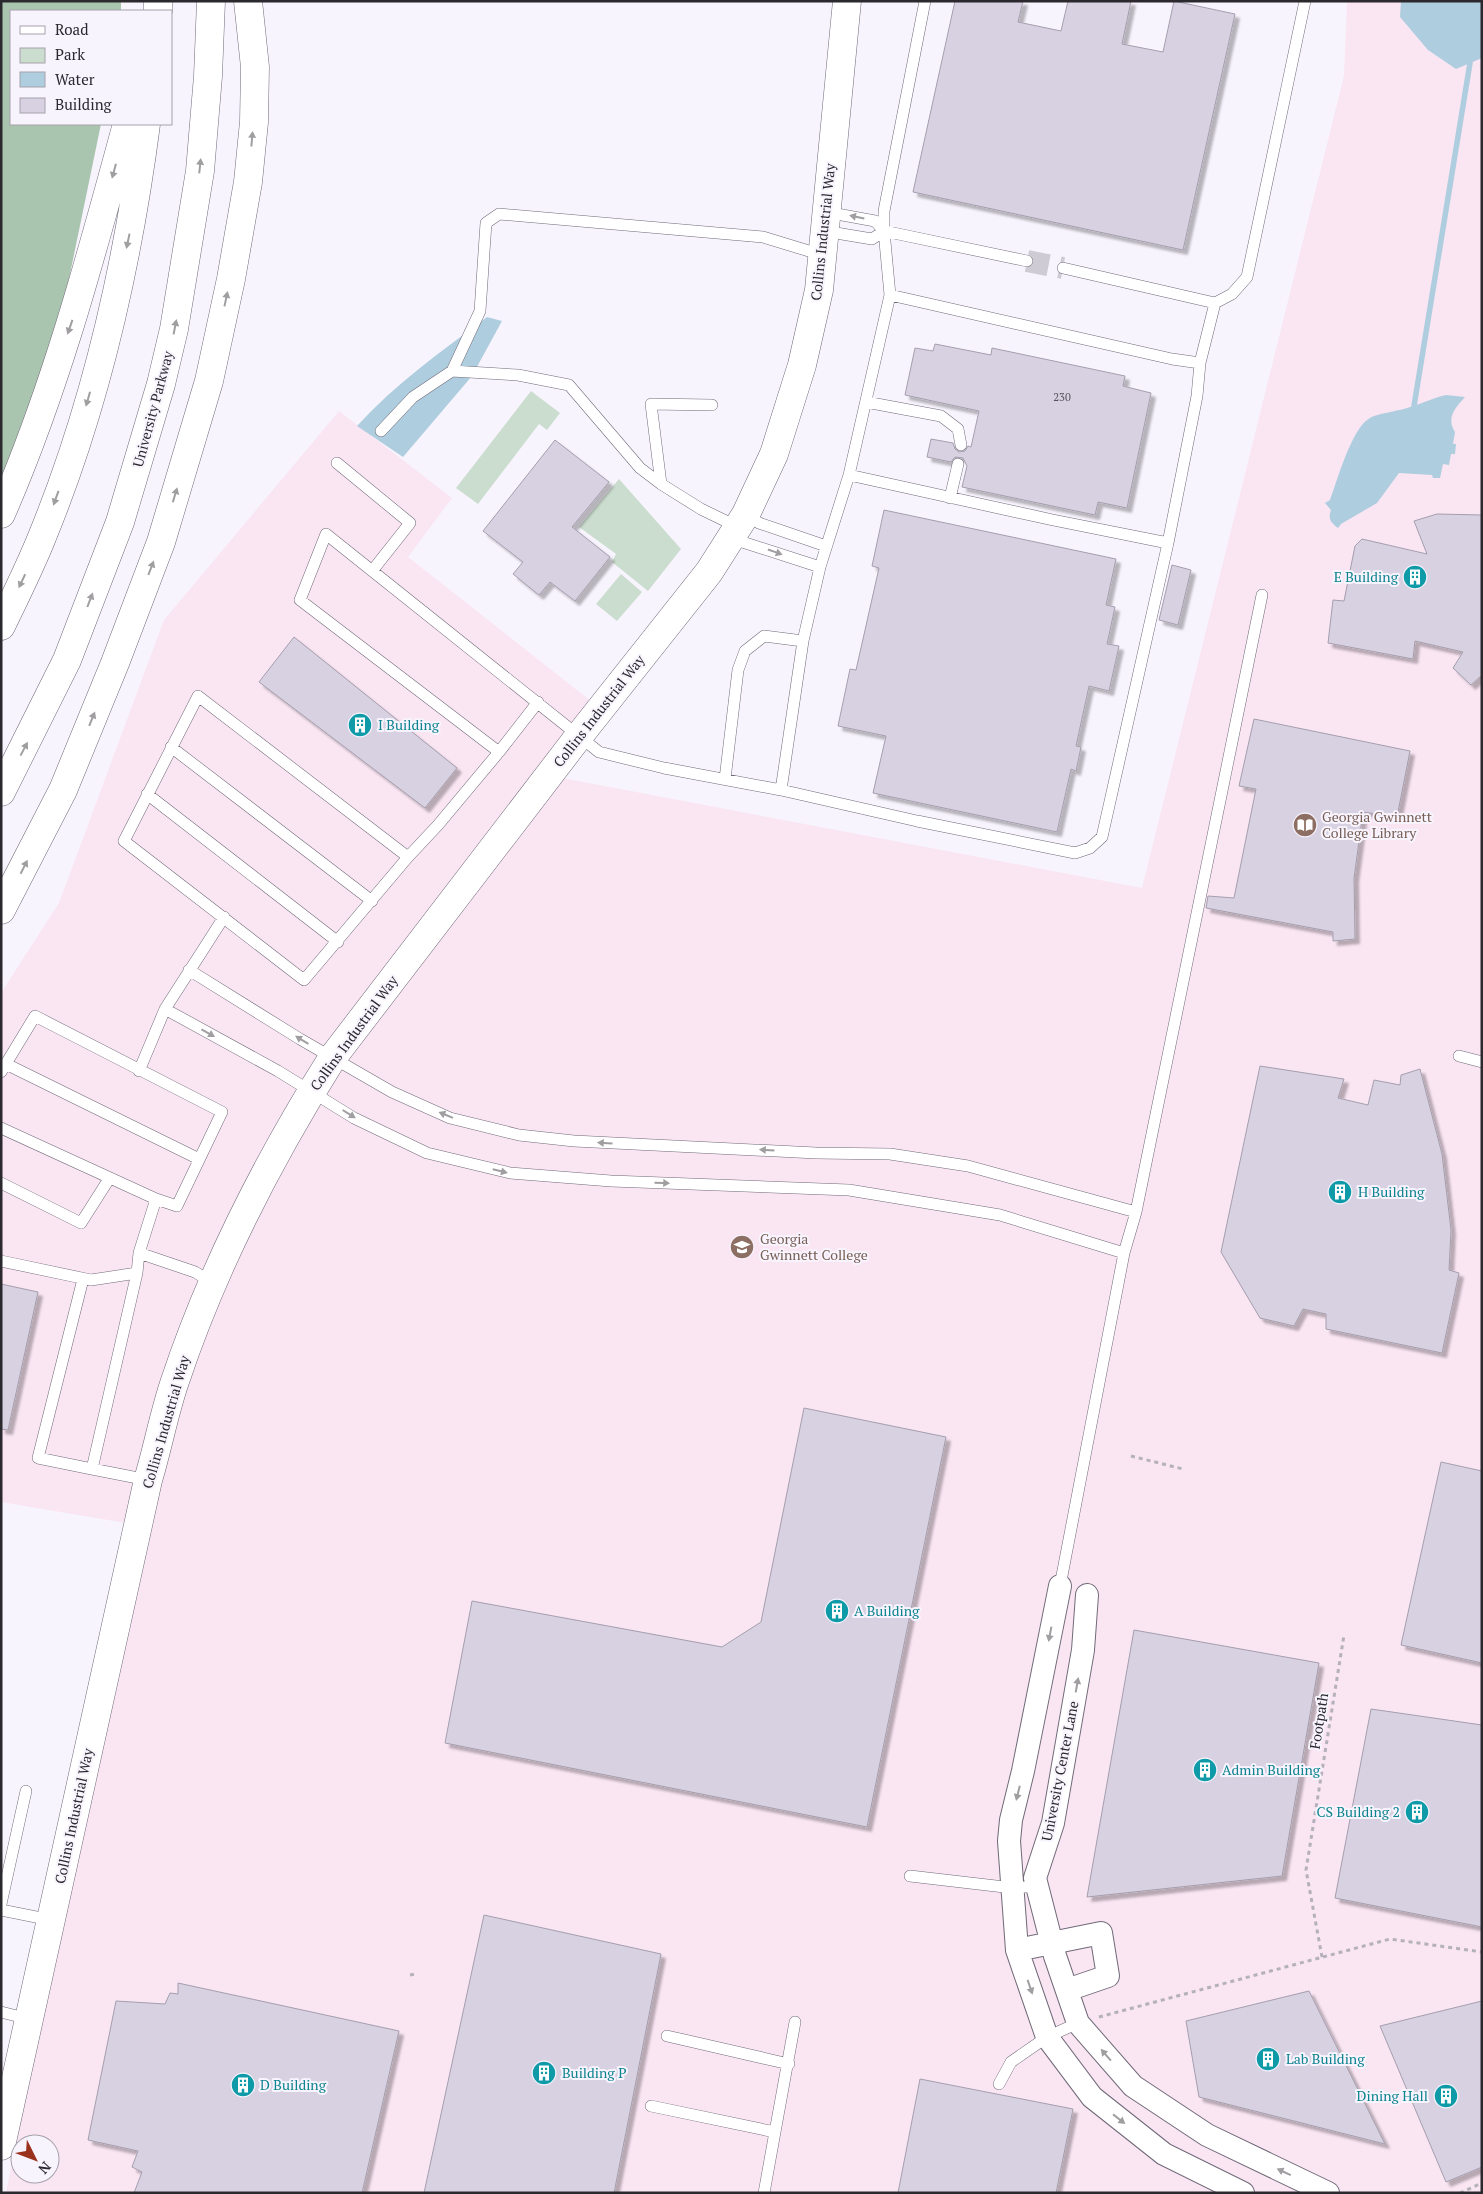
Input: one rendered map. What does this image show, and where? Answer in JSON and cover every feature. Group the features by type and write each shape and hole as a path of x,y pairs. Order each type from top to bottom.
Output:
{"main road":[{"name":"University Parkway","path":"1,792 67,660 120,522 145,442 174,329 200,171 208,76 211,1"},
{"path":"1,910 63,790 114,663 161,542 209,381 231,279 248,182 254,122 255,67 248,1"},
{"name":"Collins Industrial Way","path":"1,2146 148,1480 175,1382 214,1283 259,1186 311,1091 332,1058 579,736 709,572 738,526 774,454 802,365 819,290 847,1"},
{"path":"1,514 27,456 77,309 127,125"},
{"path":"1,626 42,537 71,459 103,348 119,283 133,219 146,125"}],"street":[{"path":"1060,1586 1023,1771 1011,1820 1009,1841 1017,1950 1047,2037 1092,2097 1164,2154 1243,2193"},
{"name":"University Center Lane","path":"1087,1595 1083,1650 1053,1823 1035,1878 1052,1943 1078,2022 1133,2086 1207,2135 1328,2193"},
{"path":"1017,1950 1101,1933 1108,1976 1067,1990"}],"lane":[{"path":"781,790 803,641 820,567 850,475 890,295 884,211 925,1"},
{"path":"1063,268 1215,303 1232,294 1247,277 1305,1"},
{"path":"381,431 412,397 452,371 480,311 486,223 499,214 763,237 824,232 875,221 884,232 1027,261"},
{"path":"824,232 872,239 884,232"},
{"path":"890,295 1172,359 1200,363"},
{"path":"499,752 300,600 326,534 599,752 1075,853 1090,848 1102,837 1168,543 1197,396 1200,363 1215,303"},
{"path":"452,371 518,375 569,385 640,468 661,484 701,509 820,567"},
{"path":"866,402 941,416 958,429 961,445"},
{"path":"661,484 651,404 712,405"},
{"path":"336,464 410,523 372,571"},
{"path":"950,498 958,464"},
{"path":"850,475 950,498 1168,543"},
{"path":"738,526 759,523 826,546"},
{"path":"1060,1586 1124,1253 1136,1212 1262,595"},
{"path":"725,780 738,670 745,651 764,636 803,641"},
{"path":"408,857 198,696 124,841 304,980 408,857 438,826 538,702"},
{"path":"171,748 372,901"},
{"path":"147,794 338,942"},
{"path":"139,1071 165,1009 224,917"},
{"path":"189,970 332,1058 392,1092 450,1118 519,1135 594,1142 816,1153 890,1154 968,1166 1136,1212"},
{"path":"165,1009 311,1091 354,1118 427,1153 510,1173 611,1181 849,1190 1000,1215 1124,1253"},
{"path":"1,1128 109,1179 177,1206 222,1112 34,1016 3,1068 199,1159"},
{"path":"1459,1056 1482,1062"},
{"path":"1,1183 81,1223 109,1179"},
{"path":"92,1469 137,1273 139,1254 156,1199"},
{"path":"139,1254 195,1272 214,1283"},
{"path":"1,1261 91,1280 137,1273"},
{"path":"82,1279 38,1458 148,1480"},
{"path":"1,1904 26,1791"},
{"path":"910,1876 1013,1888 1038,1886"},
{"path":"1,1910 51,1920"},
{"path":"1,2012 29,2019"},
{"path":"764,2193 795,2022"},
{"path":"999,2084 1011,2062 1047,2037 1078,2022"},
{"path":"667,2036 788,2064"},
{"path":"651,2106 775,2132"}],"path":[{"path":"1132,1456 1183,1469"},
{"name":"Footpath","path":"1322,1957 1306,1870 1344,1635"},
{"path":"1078,2022 1390,1939 1482,1952"},
{"path":"410,1975 415,1974"},
{"path":"1460,2193 1482,2183"}],"shaded area":[{"name":"Georgia Gwinnett College","path":"1347,1 1482,1 1482,2193 6,2193 10,2173 10,2184 60,2184 60,2134 18,2134 138,1525 1,1502 1,993 59,903 164,620 339,411 452,498 408,557 601,709 557,777 1142,888 1344,76"}],"green space":[{"path":"1,1 121,1 121,10 10,10 10,125 101,125 47,385 1,480"},
{"path":"531,391 560,413 547,430 539,424 478,504 456,488"},
{"path":"619,479 681,549 648,591 612,562 616,554 579,527"},
{"path":"621,574 642,592 617,621 596,604"}],"water":[{"path":"1401,1 1482,1 1482,58 1456,69 1428,50 1400,17"},
{"path":"487,317 502,321 472,376 403,457 357,426 403,382"},
{"path":"1446,395 1465,397 1455,409 1451,422 1455,432 1453,444 1456,444 1455,454 1451,454 1449,465 1443,464 1440,478 1433,478 1432,475 1399,473 1377,503 1341,524 1338,528 1335,526 1330,518 1331,510 1325,503 1330,500 1351,443 1363,423 1370,418"}],"building":[{"path":"955,1 1023,1 1018,22 1061,31 1068,1 1131,1 1122,44 1163,52 1174,1 1235,14 1183,250 913,192"},
{"path":"935,344 991,355 992,348 1125,376 1123,386 1151,393 1127,508 1098,502 1095,515 962,487 967,466 963,458 955,457 951,462 927,457 931,439 953,443 955,449 959,452 965,451 968,446 971,447 979,411 905,395 915,348 933,351"},
{"path":"555,440 609,482 572,527 610,557 575,601 550,582 539,595 513,574 523,562 483,531"},
{"path":"884,510 1116,559 1106,605 1115,607 1107,644 1119,646 1109,691 1089,686 1076,746 1081,747 1076,771 1071,769 1057,832 873,793 886,736 838,726 850,669 856,670 879,568 872,566"},
{"name":"E Building","path":"1437,514 1482,515 1482,675 1471,685 1453,668 1463,652 1415,641 1413,659 1328,643 1333,600 1344,601 1355,546 1362,539 1427,554 1414,521"},
{"path":"1172,565 1191,570 1178,625 1159,620"},
{"name":"I Building","path":"294,637 457,768 425,808 259,682"},
{"name":"Georgia Gwinnett College Library","path":"1254,719 1410,751 1397,817 1363,812 1354,878 1355,939 1333,941 1333,932 1206,908 1208,896 1234,898 1256,789 1239,786"},
{"name":"H Building","path":"1260,1066 1344,1079 1338,1098 1368,1105 1374,1080 1400,1085 1401,1075 1420,1069 1442,1154 1451,1230 1449,1270 1459,1273 1442,1353 1326,1329 1326,1314 1303,1309 1294,1326 1260,1318 1221,1252"},
{"path":"1,1284 38,1292 8,1430 1,1429"},
{"name":"A Building","path":"804,1408 946,1437 867,1827 445,1743 472,1601 722,1647 761,1622"},
{"path":"1441,1462 1482,1471 1482,1663 1401,1645"},
{"name":"Admin Building","path":"1134,1630 1319,1663 1282,1876 1087,1897"},
{"name":"CS Building 2","path":"1371,1709 1482,1725 1482,1927 1335,1898"},
{"name":"Building P","path":"484,1915 661,1954 614,2193 424,2193"},
{"name":"D Building","path":"178,1983 399,2031 362,2193 134,2193 142,2172 132,2167 138,2151 88,2140 116,2001 165,2004 170,1993 178,1994"},
{"name":"Lab Building","path":"1309,1991 1385,2144 1199,2097 1186,2021"},
{"name":"Dining Hall","path":"1482,2001 1482,2167 1446,2182 1380,2026"},
{"path":"920,2079 1073,2109 1056,2193 898,2193"}],"waterway":[{"path":"1414,406 1470,63"}],"tunnel":[{"path":"1027,261 1063,268"}],"place":[{"name":"E Building","path":"1415,577"},
{"name":"I Building","path":"360,725"},
{"name":"Georgia Gwinnett College Library","path":"1305,825"},
{"name":"H Building","path":"1340,1192"},
{"name":"Georgia Gwinnett College","path":"742,1247"},
{"name":"A Building","path":"837,1611"},
{"name":"Admin Building","path":"1205,1770"},
{"name":"CS Building 2","path":"1417,1812"},
{"name":"Lab Building","path":"1268,2059"},
{"name":"Building P","path":"544,2073"},
{"name":"D Building","path":"243,2085"},
{"name":"Dining Hall","path":"1446,2096"}]}
